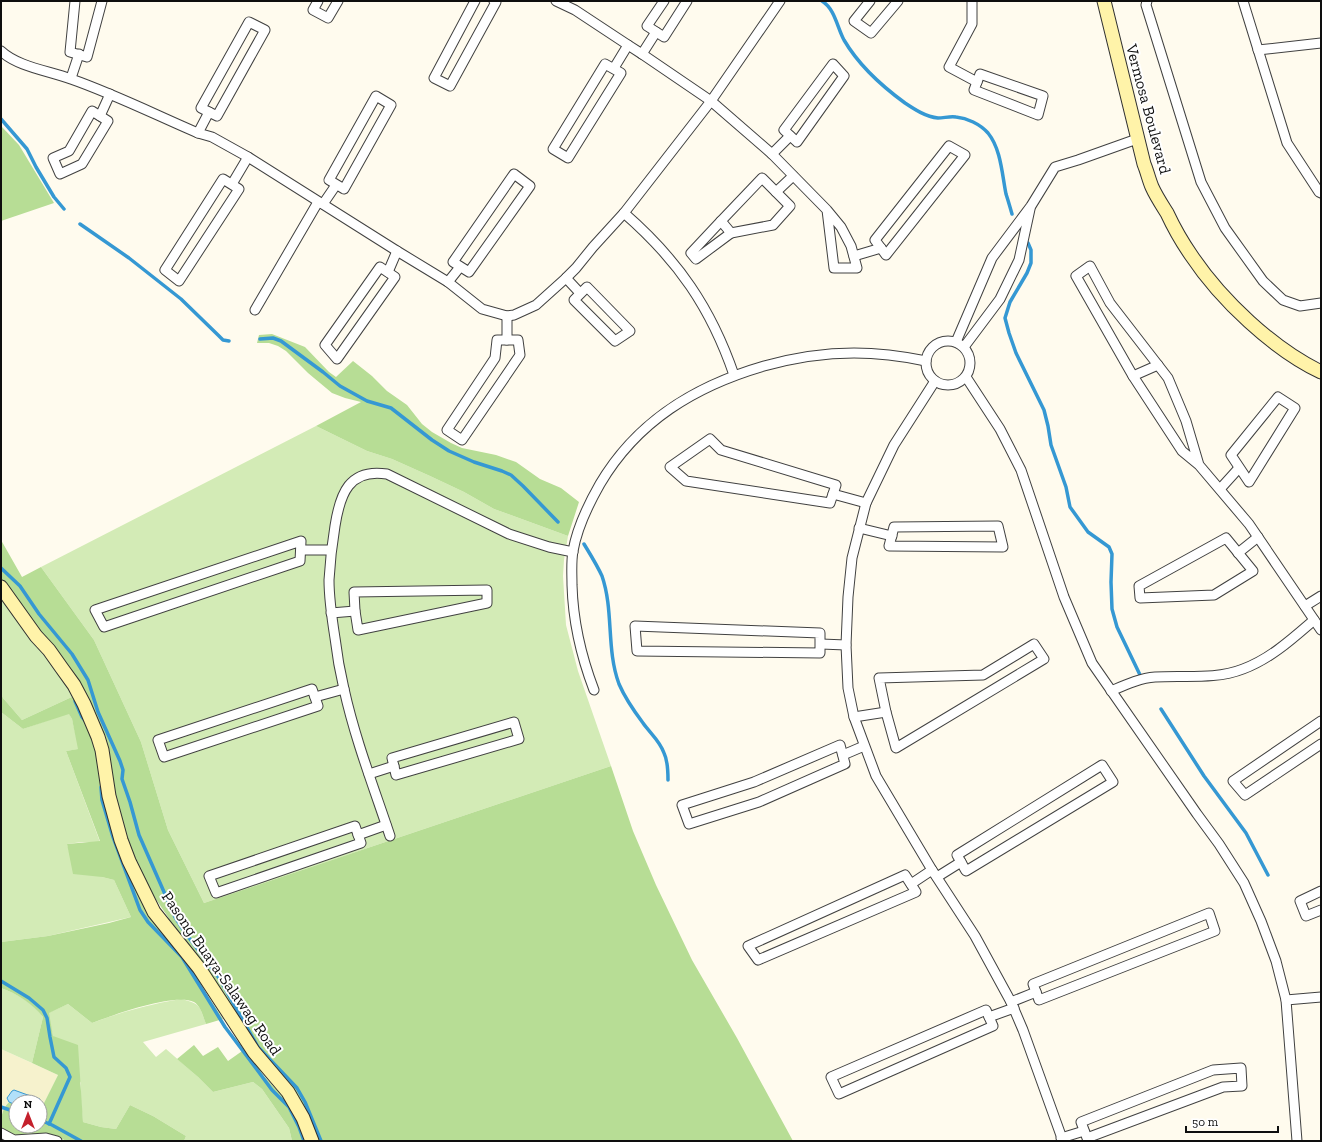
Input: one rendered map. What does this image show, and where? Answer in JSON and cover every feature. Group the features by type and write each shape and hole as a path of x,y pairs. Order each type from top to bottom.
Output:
{"street":[{"path":"75,1 70,52 88,57 102,1"},
{"path":"318,1 313,10 328,18 338,1"},
{"path":"475,1 434,78 450,86 496,2 494,1"},
{"path":"556,1 575,10 711,101 772,154 827,210 841,227 851,246 857,268 834,268 827,210"},
{"path":"664,1 647,26 664,37 687,1"},
{"path":"1,51 14,60 71,78 198,133 212,137 248,157 397,252 448,282 482,309 507,316 514,315 536,306 576,268 624,213 711,101 780,1"},
{"path":"870,1 854,21 871,33 898,1"},
{"path":"972,1 972,24 949,67 977,82"},
{"name":"Vermosa Boulevard","path":"1104,1 1137,139 1152,186 1191,256 1208,279 1228,301 1270,339 1292,355 1321,372"},
{"path":"1147,1 1146,5 1201,182 1225,228 1263,281 1283,300 1300,306 1321,303"},
{"path":"1242,1 1287,143 1321,193"},
{"path":"249,22 264,30 217,116 208,112 201,108 249,22"},
{"path":"642,54 656,32"},
{"path":"1258,50 1321,43"},
{"path":"614,68 628,45"},
{"path":"71,78 79,54"},
{"path":"605,64 614,68 621,72 568,158 553,149 605,64"},
{"path":"833,64 844,76 797,142 790,136 784,130 833,64"},
{"path":"980,74 1043,96 1038,115 974,90 977,82 980,74"},
{"path":"100,116 110,94"},
{"path":"376,96 391,105 344,189 336,185 328,180 376,96"},
{"path":"92,111 100,116 108,121 82,164 60,174 53,158 69,151 92,111"},
{"path":"198,133 208,112"},
{"path":"772,154 790,136"},
{"path":"960,345 992,258 1031,206 1055,167 1137,139"},
{"path":"949,146 965,155 886,255 881,248 875,240 949,146"},
{"path":"232,184 248,157"},
{"path":"514,174 530,186 469,272 460,267 452,262 514,174"},
{"path":"776,192 793,176"},
{"path":"762,178 790,206 773,225 732,233 696,259 691,253 721,221 762,178"},
{"path":"223,179 232,184 239,189 179,281 165,270 223,179"},
{"path":"255,310 321,203 336,185"},
{"path":"960,345 1000,299 1019,260 1031,206"},
{"path":"624,213 661,248 692,288 717,331 734,375"},
{"path":"721,221 732,233"},
{"path":"854,256 881,248"},
{"path":"388,272 397,252"},
{"path":"380,266 388,272 395,277 338,359 324,345 380,266"},
{"path":"1199,465 1186,421 1168,378 1110,303 1090,266 1076,276 1133,376 1182,451 1199,465 1249,524 1321,630"},
{"path":"448,282 460,267"},
{"path":"566,278 580,293"},
{"path":"587,287 630,331 615,340 574,300 580,293 587,287"},
{"path":"507,316 507,340"},
{"path":"497,340 507,340 518,340 520,355 462,440 447,430 495,358 497,340"},
{"path":"949,341 960,345 968,352 970,365 966,377 961,382 947,385 934,381 929,376 926,368 927,354 931,348 936,344 949,341"},
{"path":"594,690 586,668 575,623 572,591 573,552 578,531 595,492 618,457 646,426 679,402 696,392 734,375 780,362 828,354 877,354 902,356 926,361"},
{"path":"1133,376 1158,365"},
{"path":"966,377 1000,429 1021,470 1064,597 1092,663 1219,844 1244,883 1261,921 1276,961 1286,1000 1298,1141"},
{"path":"934,381 894,445 866,503 852,558 848,596 846,645 848,688 854,717 876,776 934,874 975,936 1012,1005 1023,1030 1062,1139 1084,1131"},
{"path":"1278,397 1295,408 1249,482 1239,468 1231,456 1278,397"},
{"path":"710,439 721,450 836,485 833,494 830,503 686,481 670,467 710,439"},
{"path":"1220,489 1239,468"},
{"path":"390,836 369,774 344,689 331,613 329,582 331,550 342,495 357,479 379,473 394,477 509,534 549,547 573,552"},
{"path":"833,494 866,503"},
{"path":"998,526 1003,547 889,546 892,536 894,527 998,526"},
{"path":"859,528 892,536"},
{"path":"1238,552 1258,537"},
{"path":"1226,538 1238,552 1253,571 1214,595 1140,598 1139,586 1226,538"},
{"path":"301,542 301,550 300,561 104,627 95,610 301,542"},
{"path":"301,550 331,550"},
{"name":"Pasong Buaya-Salawag Road","path":"1,587 36,636 62,667 84,704 102,750 109,796 129,861 154,912 199,968 254,1052 288,1092 303,1118 312,1141"},
{"path":"487,590 487,603 358,630 355,611 354,592 487,590"},
{"path":"1305,606 1321,596"},
{"path":"331,613 355,611"},
{"path":"1111,691 1132,682 1153,677 1202,676 1242,670 1262,661 1314,620"},
{"path":"635,626 820,633 821,644 820,653 637,650 635,626"},
{"path":"821,644 846,645"},
{"path":"1034,644 1044,659 896,748 886,712 879,678 983,675 1034,644"},
{"path":"312,689 315,697 318,706 164,757 158,740 312,689"},
{"path":"315,697 344,689"},
{"path":"854,717 886,712"},
{"path":"1321,721 1233,781 1245,795 1321,744"},
{"path":"514,722 519,739 396,775 394,766 392,758 514,722"},
{"path":"840,745 843,755 845,764 760,802 689,824 682,805 754,782 840,745"},
{"path":"843,755 864,746"},
{"path":"1102,765 1113,782 966,871 961,862 957,855 1102,765"},
{"path":"369,774 394,766"},
{"path":"358,835 386,825"},
{"path":"355,826 358,835 361,843 216,893 209,876 355,826"},
{"path":"911,884 961,862"},
{"path":"905,875 911,884 916,892 758,960 748,946 905,875"},
{"path":"1321,891 1300,901 1306,916 1321,910"},
{"path":"1209,913 1215,931 1039,1000 1036,992 1033,984 1209,913"},
{"path":"989,1017 1036,992"},
{"path":"1286,1000 1321,997"},
{"path":"986,1010 989,1017 993,1026 839,1094 831,1077 986,1010"},
{"path":"1241,1068 1242,1086 1223,1087 1086,1138 1084,1131 1081,1122 1212,1070 1241,1068"},
{"path":"1,1133 14,1140 46,1138 57,1141"}],"shaded area":[{"path":"1,1049 58,1075 48,1095 8,1094 8,1103 4,1107 1,1118"}],"green space":[{"path":"2,127 19,145 54,203 1,221 1,128"},
{"path":"272,334 305,347 329,372 336,377 353,361 372,376 387,391 407,405 422,424 432,432 462,448 496,455 516,462 540,479 561,488 579,502 568,536 494,509 464,492 430,476 392,459 367,451 316,426 361,402 332,393 308,373 286,351 278,346 269,343 257,343 259,335"},
{"path":"316,426 367,451 392,459 430,476 464,492 494,509 568,536 563,576 566,625 578,671 611,766 204,903 168,830 141,742 94,640 41,567"},
{"path":"1,540 22,577 41,567 94,640 141,742 168,830 204,903 611,766 633,831 656,885 692,960 737,1038 793,1141 316,1141 270,1065 176,932 168,917 142,879 121,831 103,743 1,582"},
{"path":"1,592 76,695 22,720 3,698 1,693"},
{"path":"1,693 3,698 22,720 76,695 87,716 118,840 206,993 223,1019 206,1024 200,1009 196,1004 194,1002 184,1000 172,1000 143,1006 92,1023 68,1004 49,1013 53,1036 78,1045 83,1122 116,1129 130,1105 153,1116 186,1136 184,1141 67,1141 48,1135 24,1136 14,1134 48,1134 48,1095 58,1075 32,1063 43,1017 24,1000 1,988 1,942 48,936 131,917 114,880 102,877 73,874 67,844 100,841 66,751 78,749 72,719 69,714 23,729 1,712"},
{"path":"1,712 23,729 69,713 72,719 79,749 66,751 100,842 67,844 71,858 102,877 114,880 131,917 48,936 1,942"},
{"path":"1,988 24,1000 35,1008 43,1017 32,1063 1,1049"},
{"path":"181,999 192,1002 198,1006 206,1024 143,1042 156,1057 166,1049 213,1092 253,1082 262,1089 289,1128 292,1141 184,1141 186,1136 153,1116 130,1105 116,1129 83,1122 81,1083 53,1036 48,1013 68,1004 92,1023 114,1015 158,1003"},
{"path":"194,1045 203,1056 218,1047 228,1061 245,1049 264,1076 293,1108 307,1141 292,1141 289,1128 262,1089 253,1082 213,1092 177,1059"},
{"path":"8,1103 8,1132 1,1129 1,1118"}],"water":[{"path":"14,1090 26,1094 10,1094"}],"waterway":[{"path":"822,1 833,13 844,40 856,58 897,97 912,108 925,114 938,118 954,117 965,119 977,124 988,133 996,146 1006,194 1012,214"},
{"path":"1,119 27,149 54,197 64,209"},
{"path":"80,224 129,258 181,299 223,340 229,341"},
{"path":"1028,243 1031,250 1031,263 1027,273 1010,302 1005,318 1016,353 1044,410 1051,445 1066,487 1070,507 1088,532 1109,547 1112,554 1112,609 1117,627 1141,677"},
{"path":"260,339 273,338 281,341 340,386 367,401 391,408 432,440 449,451 474,462 511,475 558,522"},
{"path":"584,544 602,576 606,589 611,644 615,671 619,684 633,709 662,749 667,763 668,780"},
{"path":"1,568 20,586 39,614 72,654 88,680 98,712 123,770 122,779 139,835 175,917 219,978 258,1047 297,1088 305,1102 321,1141"},
{"path":"75,701 82,717 86,722"},
{"path":"1161,709 1204,776 1246,833 1268,875"},
{"path":"101,787 102,800 113,837 140,910 148,922 182,957 225,1027 272,1090 289,1107 304,1141"},
{"path":"1,981 29,998 43,1010 47,1018 54,1057 66,1068 70,1077 49,1124"},
{"path":"1,1107 8,1109"},
{"path":"48,1123 81,1141"}]}
